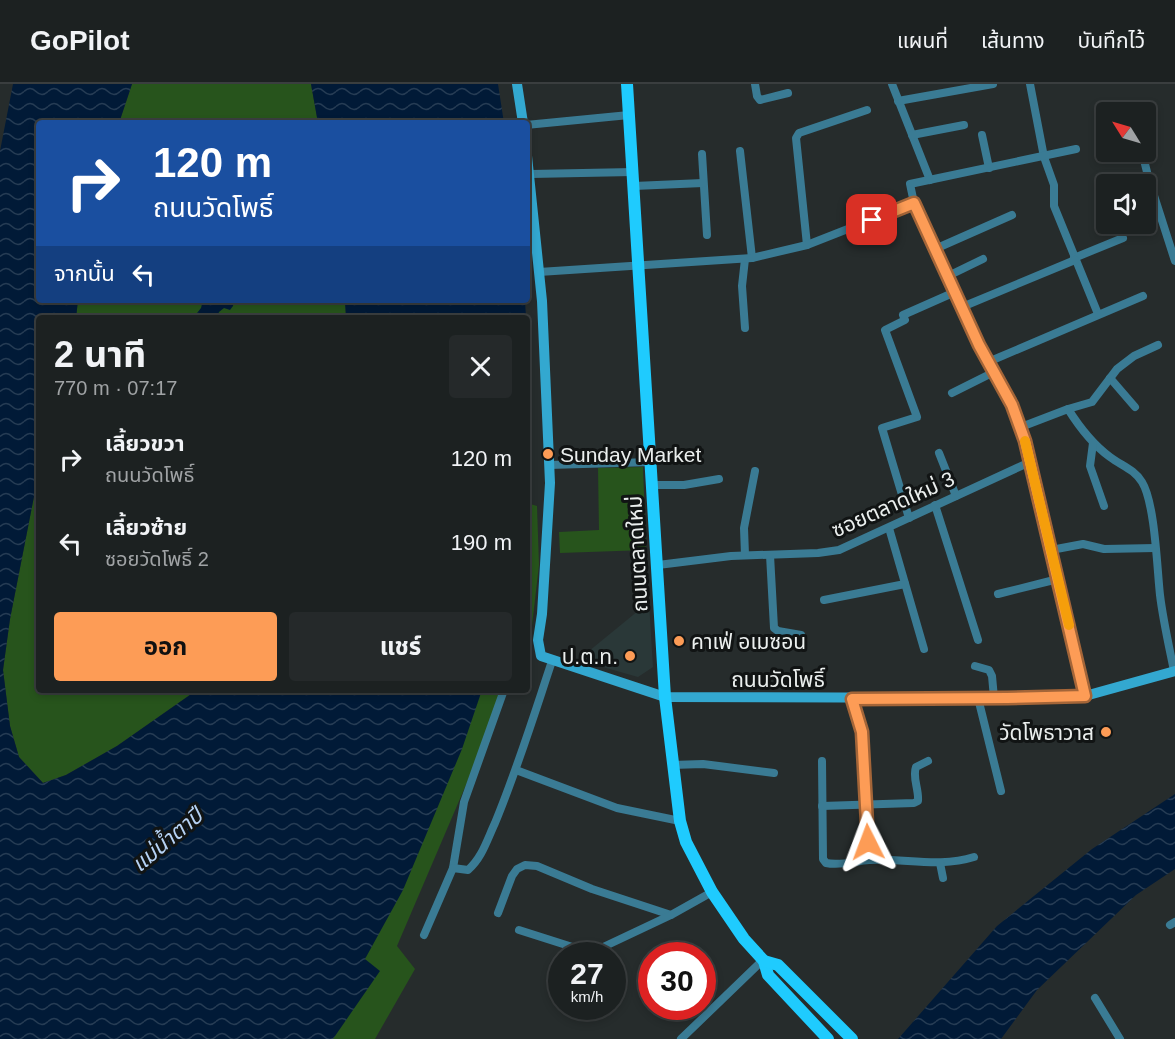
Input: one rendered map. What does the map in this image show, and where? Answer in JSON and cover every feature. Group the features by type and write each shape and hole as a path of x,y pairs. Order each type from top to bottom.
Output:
{"main road":[{"name":"ถนนตลาดใหม่","path":"627,84 665,697 680,821 686,842 712,892 744,939 764,961"},
{"path":"764,961 768,975 828,1039"},
{"path":"764,961 778,965 852,1039"}],"street":[{"path":"517,84 524,120"},
{"path":"755,84 757,96 760,99 788,93"},
{"path":"892,84 930,180"},
{"path":"898,101 993,84"},
{"path":"1030,84 1044,156 1054,185 1053,206 1098,314"},
{"path":"807,245 796,138 799,133 867,110"},
{"path":"530,124 629,115"},
{"path":"912,135 964,125"},
{"path":"982,135 989,168"},
{"path":"1076,149 910,184 914,203 935,249 1021,427 1085,696"},
{"path":"740,151 749,258 742,286 746,328"},
{"path":"702,154 707,235"},
{"path":"1145,162 1175,261"},
{"path":"453,868 468,870 476,863 516,770 552,661 541,656 538,640 542,614 549,465 543,301 530,168"},
{"path":"531,174 633,172"},
{"path":"634,186 703,183"},
{"path":"539,272 749,258 807,245 914,203"},
{"path":"935,249 1012,216"},
{"path":"962,307 1123,238"},
{"path":"948,276 983,259"},
{"path":"909,518 882,428 917,417 885,330 905,320 903,315 955,292"},
{"path":"988,362 1143,296"},
{"path":"1021,427 1092,402 1117,369 1134,356 1158,345"},
{"path":"952,393 994,372"},
{"path":"1110,378 1136,407"},
{"path":"1068,409 1093,443 1111,458 1137,474 1144,485 1148,495 1160,596 1175,671"},
{"path":"1093,443 1090,466 1104,506"},
{"path":"939,453 956,496"},
{"path":"549,465 651,462"},
{"name":"ซอยตลาดใหม่ 3","path":"658,565 745,555 818,553 839,550 1030,462"},
{"path":"745,555 744,528 755,471"},
{"path":"653,485 684,484 719,479"},
{"path":"935,505 978,640"},
{"path":"889,528 924,649"},
{"path":"1051,550 1083,544 1104,549 1155,548"},
{"path":"770,555 774,628 778,631 801,635"},
{"path":"998,594 1058,579"},
{"path":"824,600 905,584"},
{"name":"ถนนวัดโพธิ์","path":"552,661 665,697 852,699 1085,696 1175,671"},
{"path":"975,666 989,670 992,676 994,698"},
{"path":"424,935 453,868 464,802 503,693"},
{"path":"978,698 1001,791"},
{"path":"852,699 862,732 869,860"},
{"path":"822,761 823,859 826,863 835,865 869,860 940,863 958,862 974,857"},
{"path":"822,806 914,803 918,801 918,795 914,771 916,767 928,761"},
{"path":"672,765 703,764 774,773"},
{"path":"516,770 617,808 680,821"},
{"path":"940,863 943,878"},
{"path":"498,913 512,876 525,865 537,866 592,889 671,915"},
{"path":"519,930 585,951 599,949 671,915 712,892"},
{"path":"681,1039 764,961"},
{"path":"1095,998 1120,1039"}],"shaded area":[{"path":"649,602 653,667 638,677 578,660"}],"green space":[{"path":"132,84 311,84 317,120 120,120"},
{"path":"78,303 345,303 346,315 76,315"},
{"path":"643,467 646,550 560,553 559,532 599,530 598,468"},
{"path":"36,486 36,693 193,693 117,746 66,775 43,783 19,757 10,726 3,670 10,619"},
{"path":"530,504 537,506 539,565 530,643"},
{"path":"472,693 500,693 468,780 397,946 415,969 375,1039 332,1039 357,961"}],"water":[{"name":"แม่น้ำตาปี","path":"13,84 132,84 120,120 36,120 36,303 78,303 76,315 36,315 36,486 10,619 3,670 10,726 19,757 43,783 66,775 117,746 193,693 481,693 462,749 403,890 365,959 380,971 333,1039 0,1039 0,151"},
{"path":"311,84 498,84 504,120 317,120"},
{"path":"202,303 234,303 230,310 224,308 218,315 195,315"},
{"path":"345,303 525,303 526,315 346,315"},
{"path":"530,355 531,367 530,512"},
{"path":"1175,794 1175,869 1136,895 1037,990 1001,1039 898,1039 997,926 1092,849"}],"slow traffic":[{"path":"1025,441 1069,625"}],"place":[{"name":"Sunday Market","path":"548,454"},
{"name":"คาเฟ่ อเมซอน","path":"679,641"},
{"name":"ป.ต.ท.","path":"630,656"},
{"name":"วัดโพธาวาส","path":"1106,732"}],"route":[{"path":"868,842 862,732 852,699 1085,696 1025,441 1012,405 979,345 914,203 872,220"}]}
